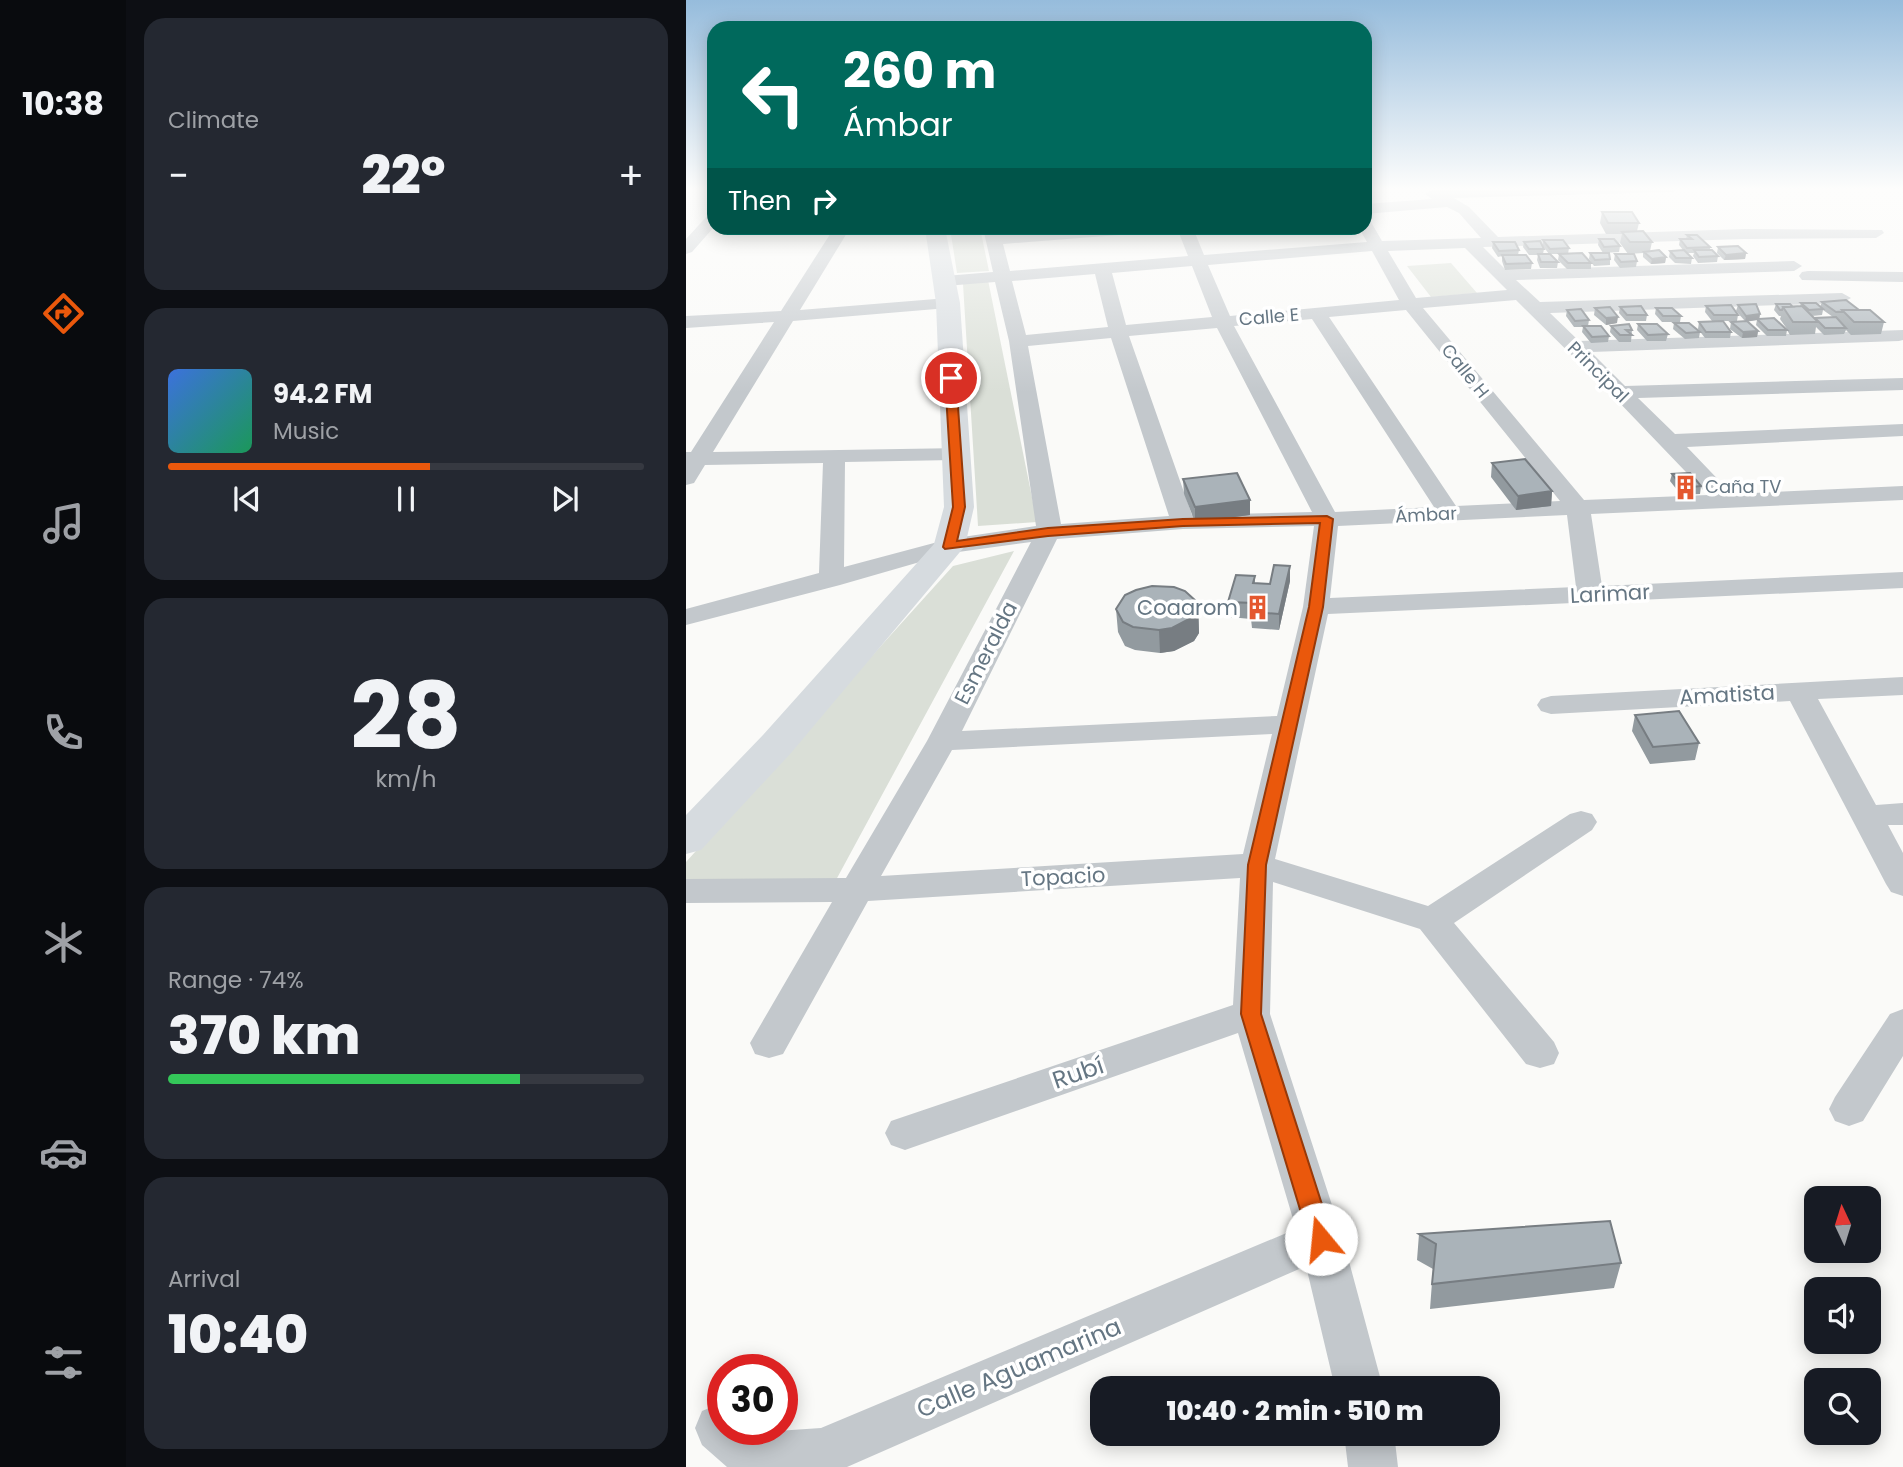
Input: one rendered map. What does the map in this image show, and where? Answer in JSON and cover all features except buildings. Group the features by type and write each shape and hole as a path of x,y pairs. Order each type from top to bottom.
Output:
{"main road":[{"path":"686,840 777,744 949,547 959,507 946,292 940,256"}],"street":[{"path":"690,465 824,256"},
{"path":"997,256 1018,341 1049,520 1048,532"},
{"path":"1195,256 1223,322 1327,519 1316,607 1257,865 1251,1014 1321,1239 1356,1376"},
{"path":"686,322 785,318 946,292 1002,276 1242,256"},
{"name":"Calle H","path":"1384,256 1410,304 1578,508"},
{"name":"Principal","path":"1482,256 1617,392 1670,441 1726,501"},
{"path":"1779,256 1870,316 1902,332"},
{"path":"1102,267 1118,332 1183,523"},
{"path":"1501,275 1801,271 1903,277"},
{"name":"Calle E","path":"1018,341 1520,294"},
{"path":"1534,308 1842,298"},
{"path":"1317,313 1450,514"},
{"path":"1573,347 1902,332"},
{"path":"1617,392 1903,384"},
{"path":"1670,441 1903,430"},
{"path":"690,465 834,456 954,453"},
{"path":"831,580 834,456"},
{"name":"Ámbar","path":"686,617 949,547 1048,532 1183,523 1903,494"},
{"path":"1578,508 1590,595"},
{"name":"Esmeralda","path":"769,1043 942,741 1048,532"},
{"name":"Larimar","path":"1316,607 1903,580"},
{"name":"Amatista","path":"1551,705 1903,686"},
{"path":"1798,690 1903,884"},
{"path":"942,741 1288,724"},
{"path":"1866,817 1903,814"},
{"path":"1540,1053 1432,920 1581,822"},
{"name":"Topacio","path":"686,891 857,890 1257,865 1432,920"},
{"name":"Rubí","path":"905,1133 1251,1014"},
{"path":"1849,1109 1903,1024"},
{"name":"Calle Aguamarina","path":"740,1445 754,1457 821,1453 1321,1239"},
{"path":"1371,1446 1373,1467"}],"shaded area":[{"path":"954,256 986,256 989,271 957,273"},
{"path":"1451,263 1477,293 1431,297 1407,266"},
{"path":"988,280 1037,522 978,526 963,284"},
{"path":"1014,551 836,880 686,881 686,862 953,566"}],"place":[{"name":"Caña TV","path":"1685,487"},
{"name":"Coaarom","path":"1258,608"}],"route":[{"path":"951,378 959,507 949,547 1048,532 1183,523 1327,519 1316,607 1257,865 1251,1014 1321,1239"}]}
